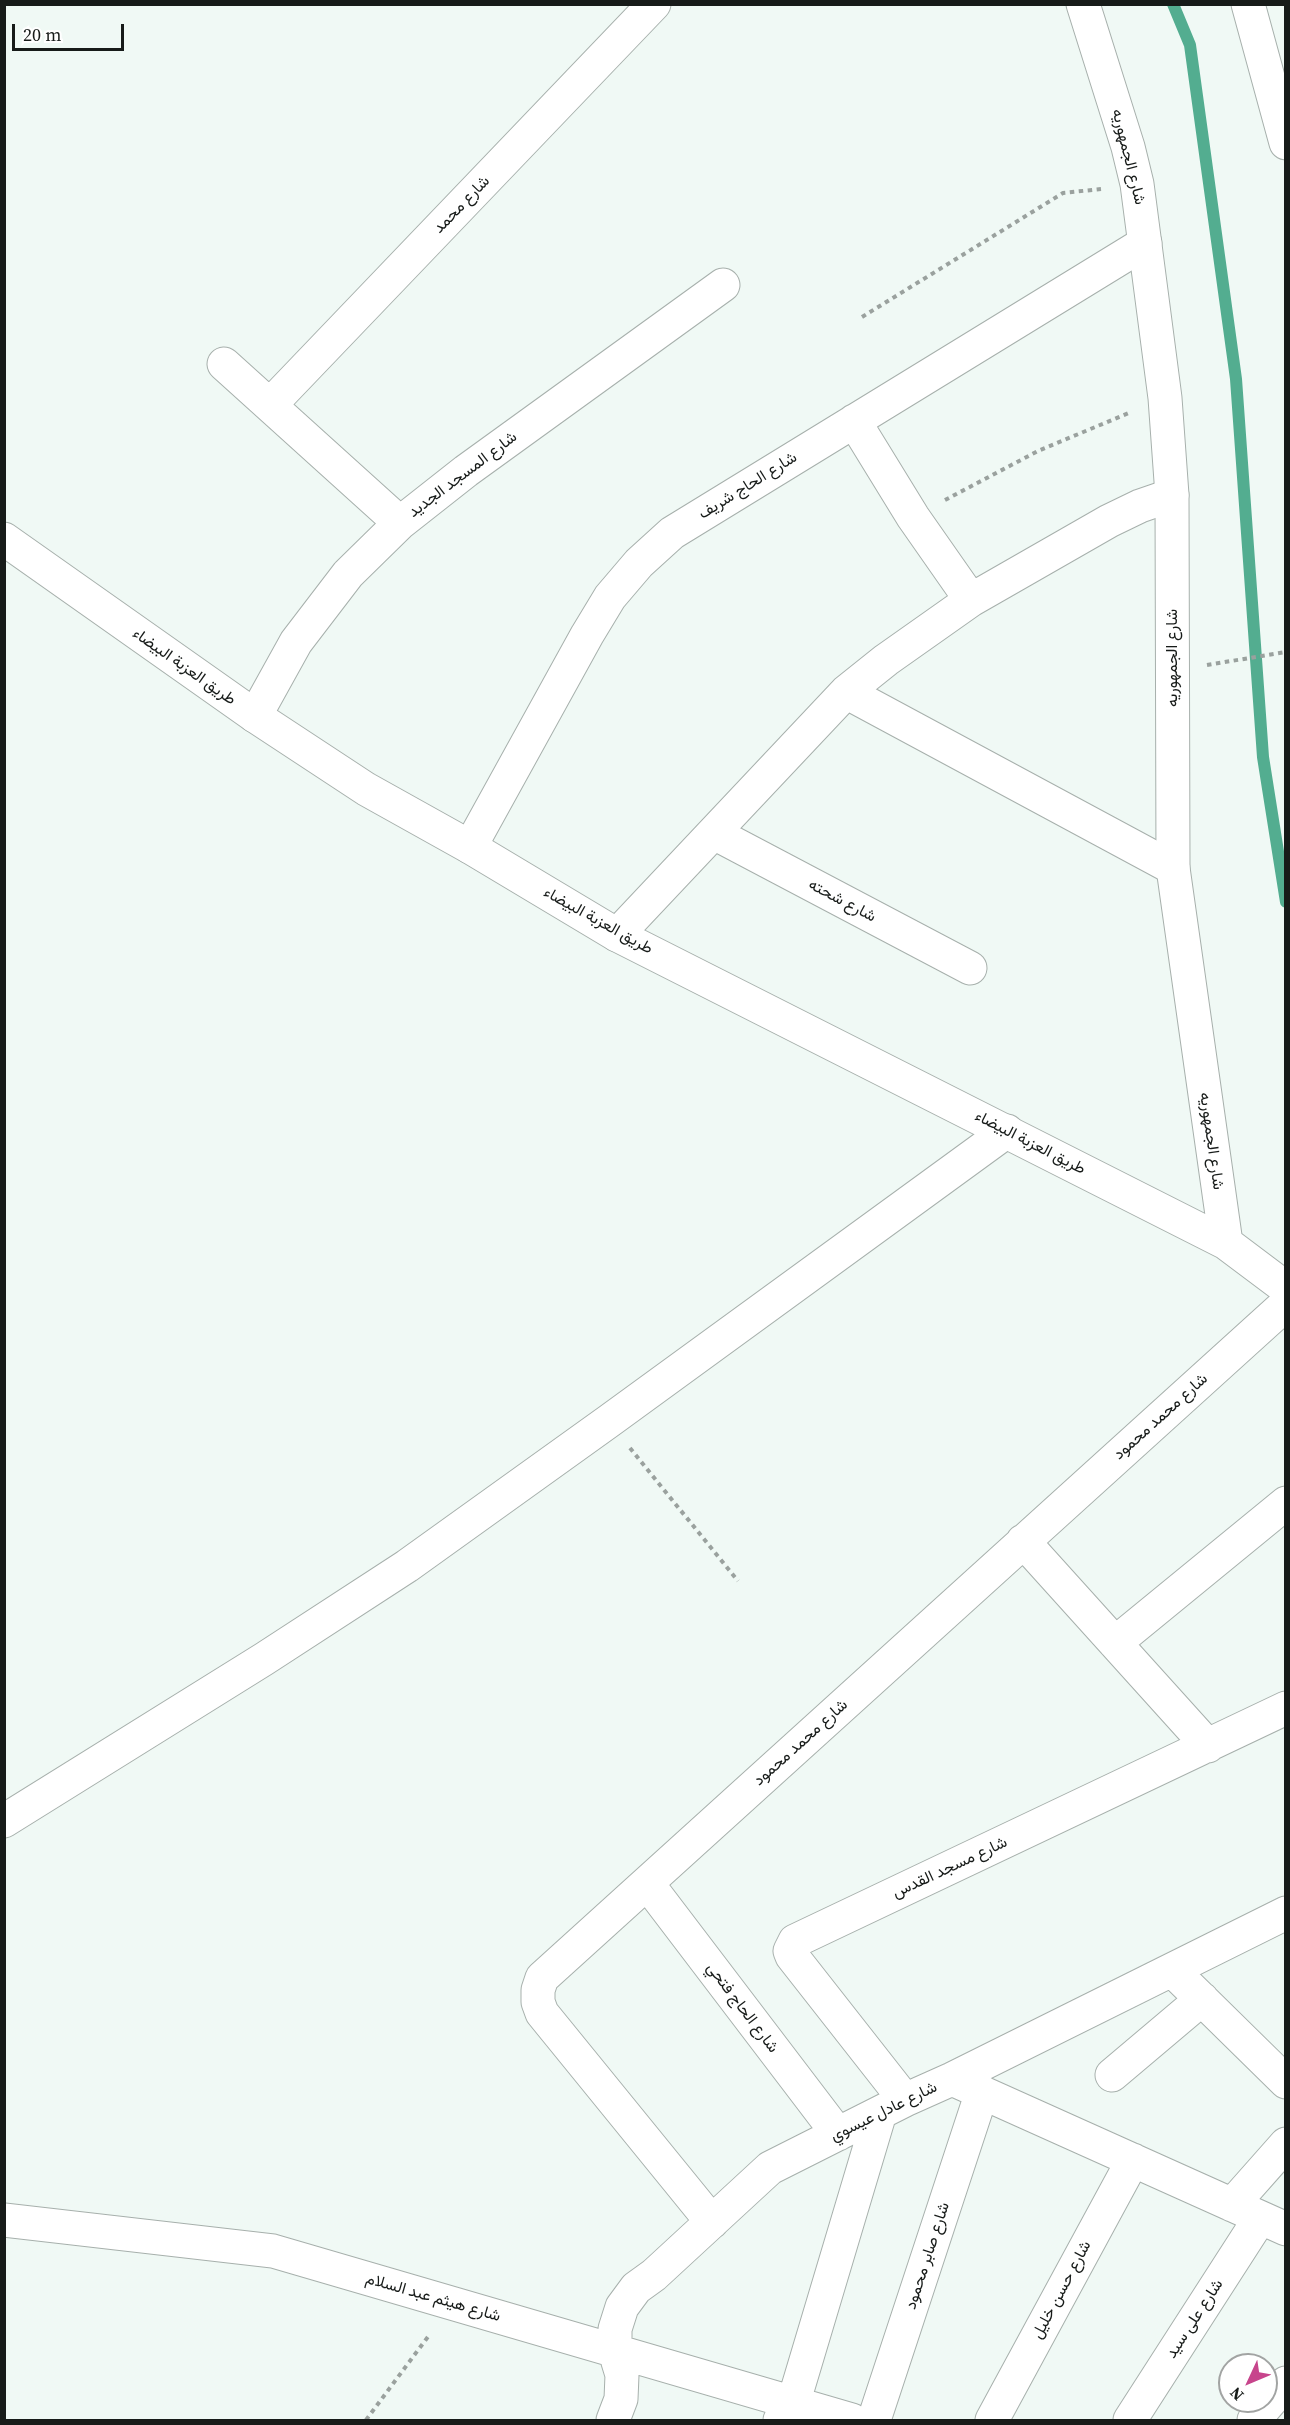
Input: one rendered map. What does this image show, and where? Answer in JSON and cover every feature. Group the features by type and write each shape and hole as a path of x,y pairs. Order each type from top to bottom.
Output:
{"street":[{"name":"شارع محمد","path":"270,405 654,4"},
{"name":"شارع الجمهوريه","path":"1083,4 1128,147 1137,184 1165,398 1172,495 1173,868 1226,1243"},
{"path":"1248,4 1286,143"},
{"name":"شارع الحاج شريف","path":"470,847 610,597 639,563 672,533 1145,243"},
{"name":"شارع المسجد الجديد","path":"255,716 296,642 348,574 400,523 466,471 723,285"},
{"path":"224,364 400,523"},
{"path":"854,421 913,517 971,600"},
{"path":"617,935 846,692 886,660 971,600 1109,521 1172,495"},
{"name":"طريق العزبة البيضاء","path":"4,540 255,716 366,789 470,847 617,935 1226,1243"},
{"path":"846,692 1173,868"},
{"name":"شارع شحته","path":"714,833 970,968"},
{"path":"4,1821 264,1659 388,1578 609,1421 1007,1131"},
{"path":"1226,1243 1286,1288"},
{"name":"شارع محمد محمود","path":"712,2222 542,2013 538,2002 538,1990 542,1978 1286,1304"},
{"path":"1116,1643 1286,1503"},
{"path":"1023,1541 1208,1746"},
{"name":"شارع مسجد القدس","path":"892,2106 792,1956 790,1951 795,1941 1286,1708"},
{"name":"شارع الحاج فتحي","path":"647,1883 837,2134"},
{"name":"شارع عادل عيسوي","path":"613,2421 621,2399 622,2375 615,2352 615,2329 622,2307 636,2288 654,2275 770,2168 1286,1913"},
{"path":"1172,1970 1286,2082"},
{"path":"1112,2075 1202,1999"},
{"path":"952,2079 1259,2218"},
{"name":"شارع صابر محمود","path":"873,2421 982,2092"},
{"path":"787,2412 892,2106"},
{"name":"شارع على سيد","path":"1130,2421 1259,2218 1286,2144"},
{"name":"شارع حسن خليل","path":"992,2421 1133,2160"},
{"path":"4,2247 17,2222"},
{"name":"شارع هيثم عبد السلام","path":"17,2222 273,2252 615,2352 787,2412 852,2421"},
{"path":"1254,2421 1286,2383"}],"path":[{"path":"862,317 1063,193 1137,184"},
{"path":"913,517 1038,451 1165,398"},
{"path":"1238,660 1286,652"},
{"path":"609,1421 738,1581"},
{"path":"366,2421 452,2304"}],"waterway":[{"path":"1173,4 1190,45 1236,379 1263,757 1286,902"}]}
